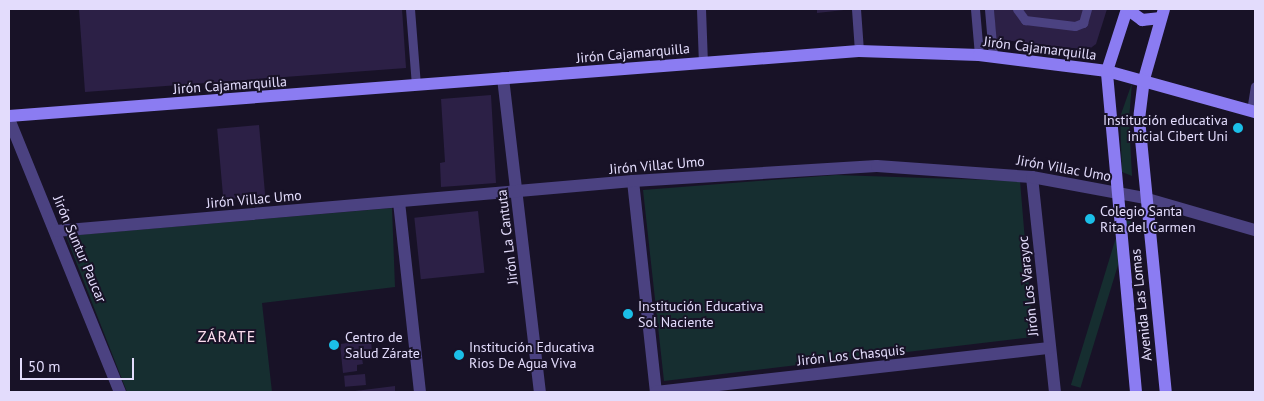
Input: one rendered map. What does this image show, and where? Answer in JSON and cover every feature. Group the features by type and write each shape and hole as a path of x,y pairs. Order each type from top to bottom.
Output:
{"street":[{"path":"1127,9 1142,20 1163,13"},
{"name":"Avenida Las Lomas","path":"1127,9 1107,71 1115,192 1136,392"},
{"name":"Avenida Las Lomas","path":"1163,13 1144,79 1139,119 1144,198 1166,392"},
{"name":"Jirón Cajamarquilla","path":"9,118 859,51 993,56 1107,71 1144,79 1253,111"},
{"name":"Jirón La Cantuta","path":"503,78 540,392"},
{"name":"Jirón Suntur Paucar","path":"9,118 120,392"},
{"name":"Jirón Villac Umo","path":"56,231 633,182 877,166 1032,177 1144,198 1255,230"},
{"name":"Jirón Los Varayoc","path":"1032,177 1055,392"},
{"path":"633,182 656,392"},
{"path":"400,202 420,392"},
{"name":"Jirón Los Chasquis","path":"656,392 1050,348"}],"lane":[{"path":"410,9 416,85"},
{"path":"700,9 703,62"},
{"path":"856,9 859,51"},
{"path":"975,9 979,55"},
{"path":"989,9 993,56"},
{"path":"1017,9 1025,20 1075,26 1083,23 1088,9"},
{"path":"1253,111 1255,86"}],"green space":[{"path":"1132,83 1129,119 1132,176 1122,172 1120,117"},
{"path":"836,175 1020,181 1033,337 664,381 643,190"},
{"path":"392,208 395,287 262,303 272,392 127,392 66,236"},
{"path":"1125,208 1135,211 1080,388 1071,385"}],"building":[{"path":"79,9 402,9 406,68 85,92"},
{"path":"817,9 844,9 844,10 817,13"},
{"path":"994,9 1107,9 1096,44 1088,50 996,39"},
{"path":"491,95 496,183 441,187 440,163 445,162 441,99"},
{"path":"259,125 265,196 223,199 217,129"},
{"path":"478,211 484,273 421,279 414,218"},
{"path":"371,340 372,352 361,353 363,364 357,365 357,371 343,373 340,344"},
{"path":"365,374 366,385 345,387 344,376"},
{"path":"395,386 395,392 355,392 355,391"}],"place":[{"name":"Institución educativa inicial Cibert Uni","path":"1238,128"},
{"name":"Colegio Santa Rita del Carmen","path":"1090,219"},
{"name":"Institución Educativa Sol Naciente","path":"628,314"},
{"name":"Centro de Salud Zárate","path":"334,345"},
{"name":"Institución Educativa Rios De Agua Viva","path":"459,355"}],"district":[{"name":"ZÁRATE","path":"227,336"}]}
